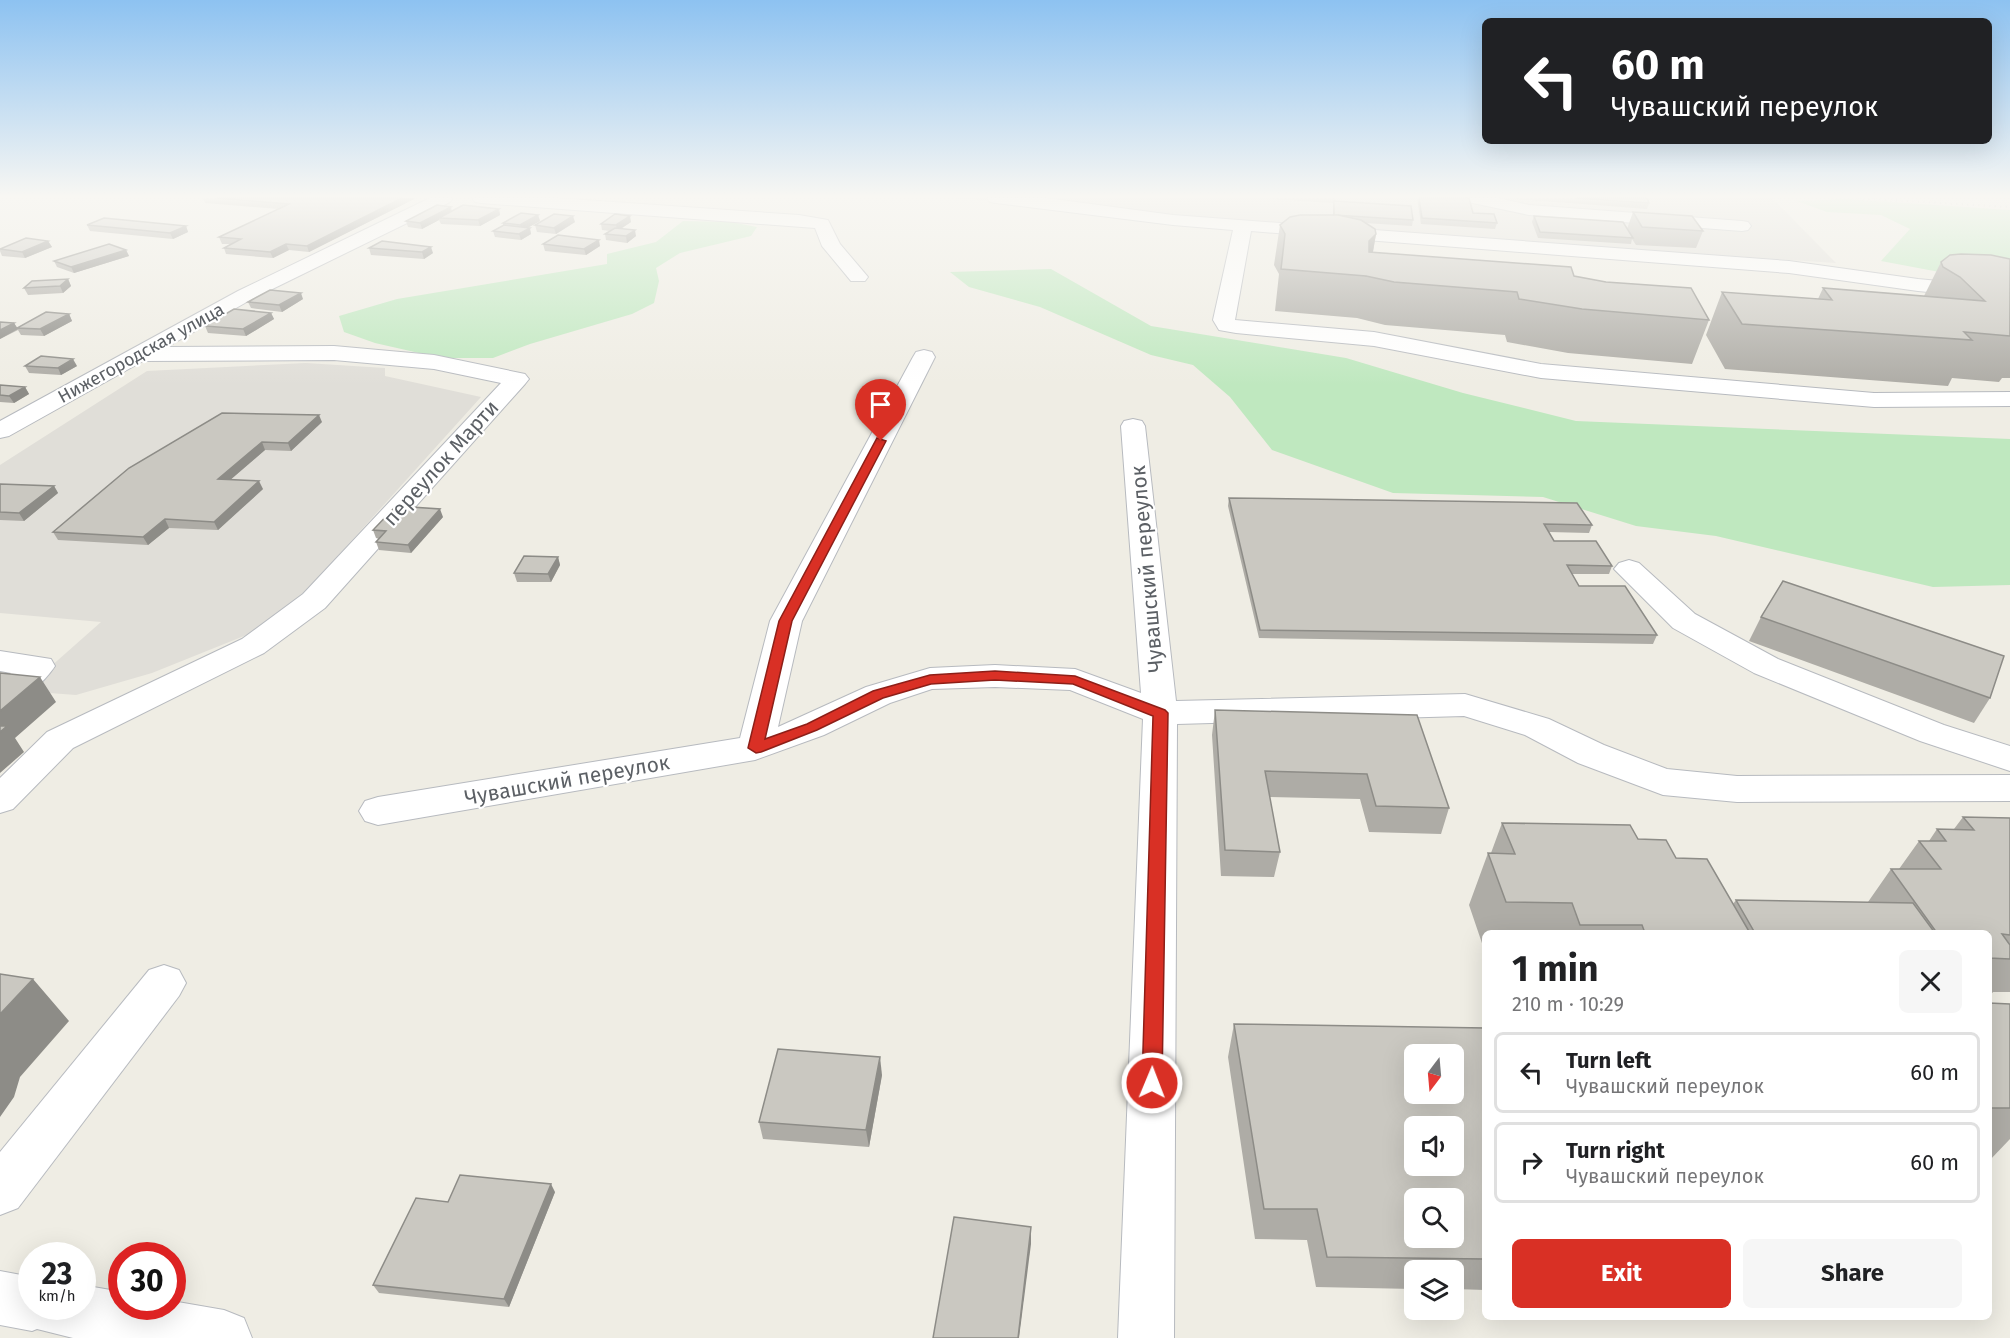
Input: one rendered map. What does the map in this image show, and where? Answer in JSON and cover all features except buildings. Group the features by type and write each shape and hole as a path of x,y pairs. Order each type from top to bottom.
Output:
{"street":[{"name":"Нижегородская улица","path":"0,431 246,295 317,260"},
{"path":"844,260 858,277"},
{"path":"1236,260 1224,320 1227,325 1236,327 1374,339 1541,371 1874,400 2010,399"},
{"path":"1667,260 1789,267 1850,274 1954,292 2010,294"},
{"path":"1850,274 1872,299"},
{"name":"переулок Марти","path":"0,800 60,740 253,645 314,602 517,379 434,362 334,353 142,354"},
{"path":"756,748 786,621 924,357"},
{"name":"Чувашский переулок","path":"1133,426 1160,713 1146,1338"},
{"path":"1629,569 1684,621 1766,666 1932,733 2010,759"},
{"path":"0,661 39,666 4,696"},
{"name":"Чувашский переулок","path":"378,812 756,748 812,727 878,695 930,679 995,676 1075,680 1160,713"},
{"path":"1160,713 1465,705 1537,727 1590,754 1663,782 1737,789 2010,788"},
{"path":"0,1191 164,983"},
{"path":"0,1298 18,1301"},
{"path":"96,1315 224,1338"}],"shaded area":[{"path":"1797,260 1833,260 1836,263"},
{"path":"306,363 385,368 385,376 481,397 299,599 249,634 152,673 76,695 23,691 101,622 0,613 0,465 147,371"}],"green space":[{"path":"607,260 668,260 656,268 659,281 654,303 632,314 530,344 493,358 441,358 375,343 344,332 339,316 397,299 607,264"},
{"path":"2010,260 2010,277 1950,274 1881,261"},
{"path":"1051,269 1151,326 1346,358 1463,393 1576,421 2010,439 2010,585 1933,587 1716,536 1636,526 1543,497 1393,493 1272,450 1230,397 1193,365 1151,355 1040,307 969,287 950,272"}],"route":[{"path":"881,441 786,621 756,748 812,727 878,695 930,679 995,676 1075,680 1160,713 1152,1083"}]}
